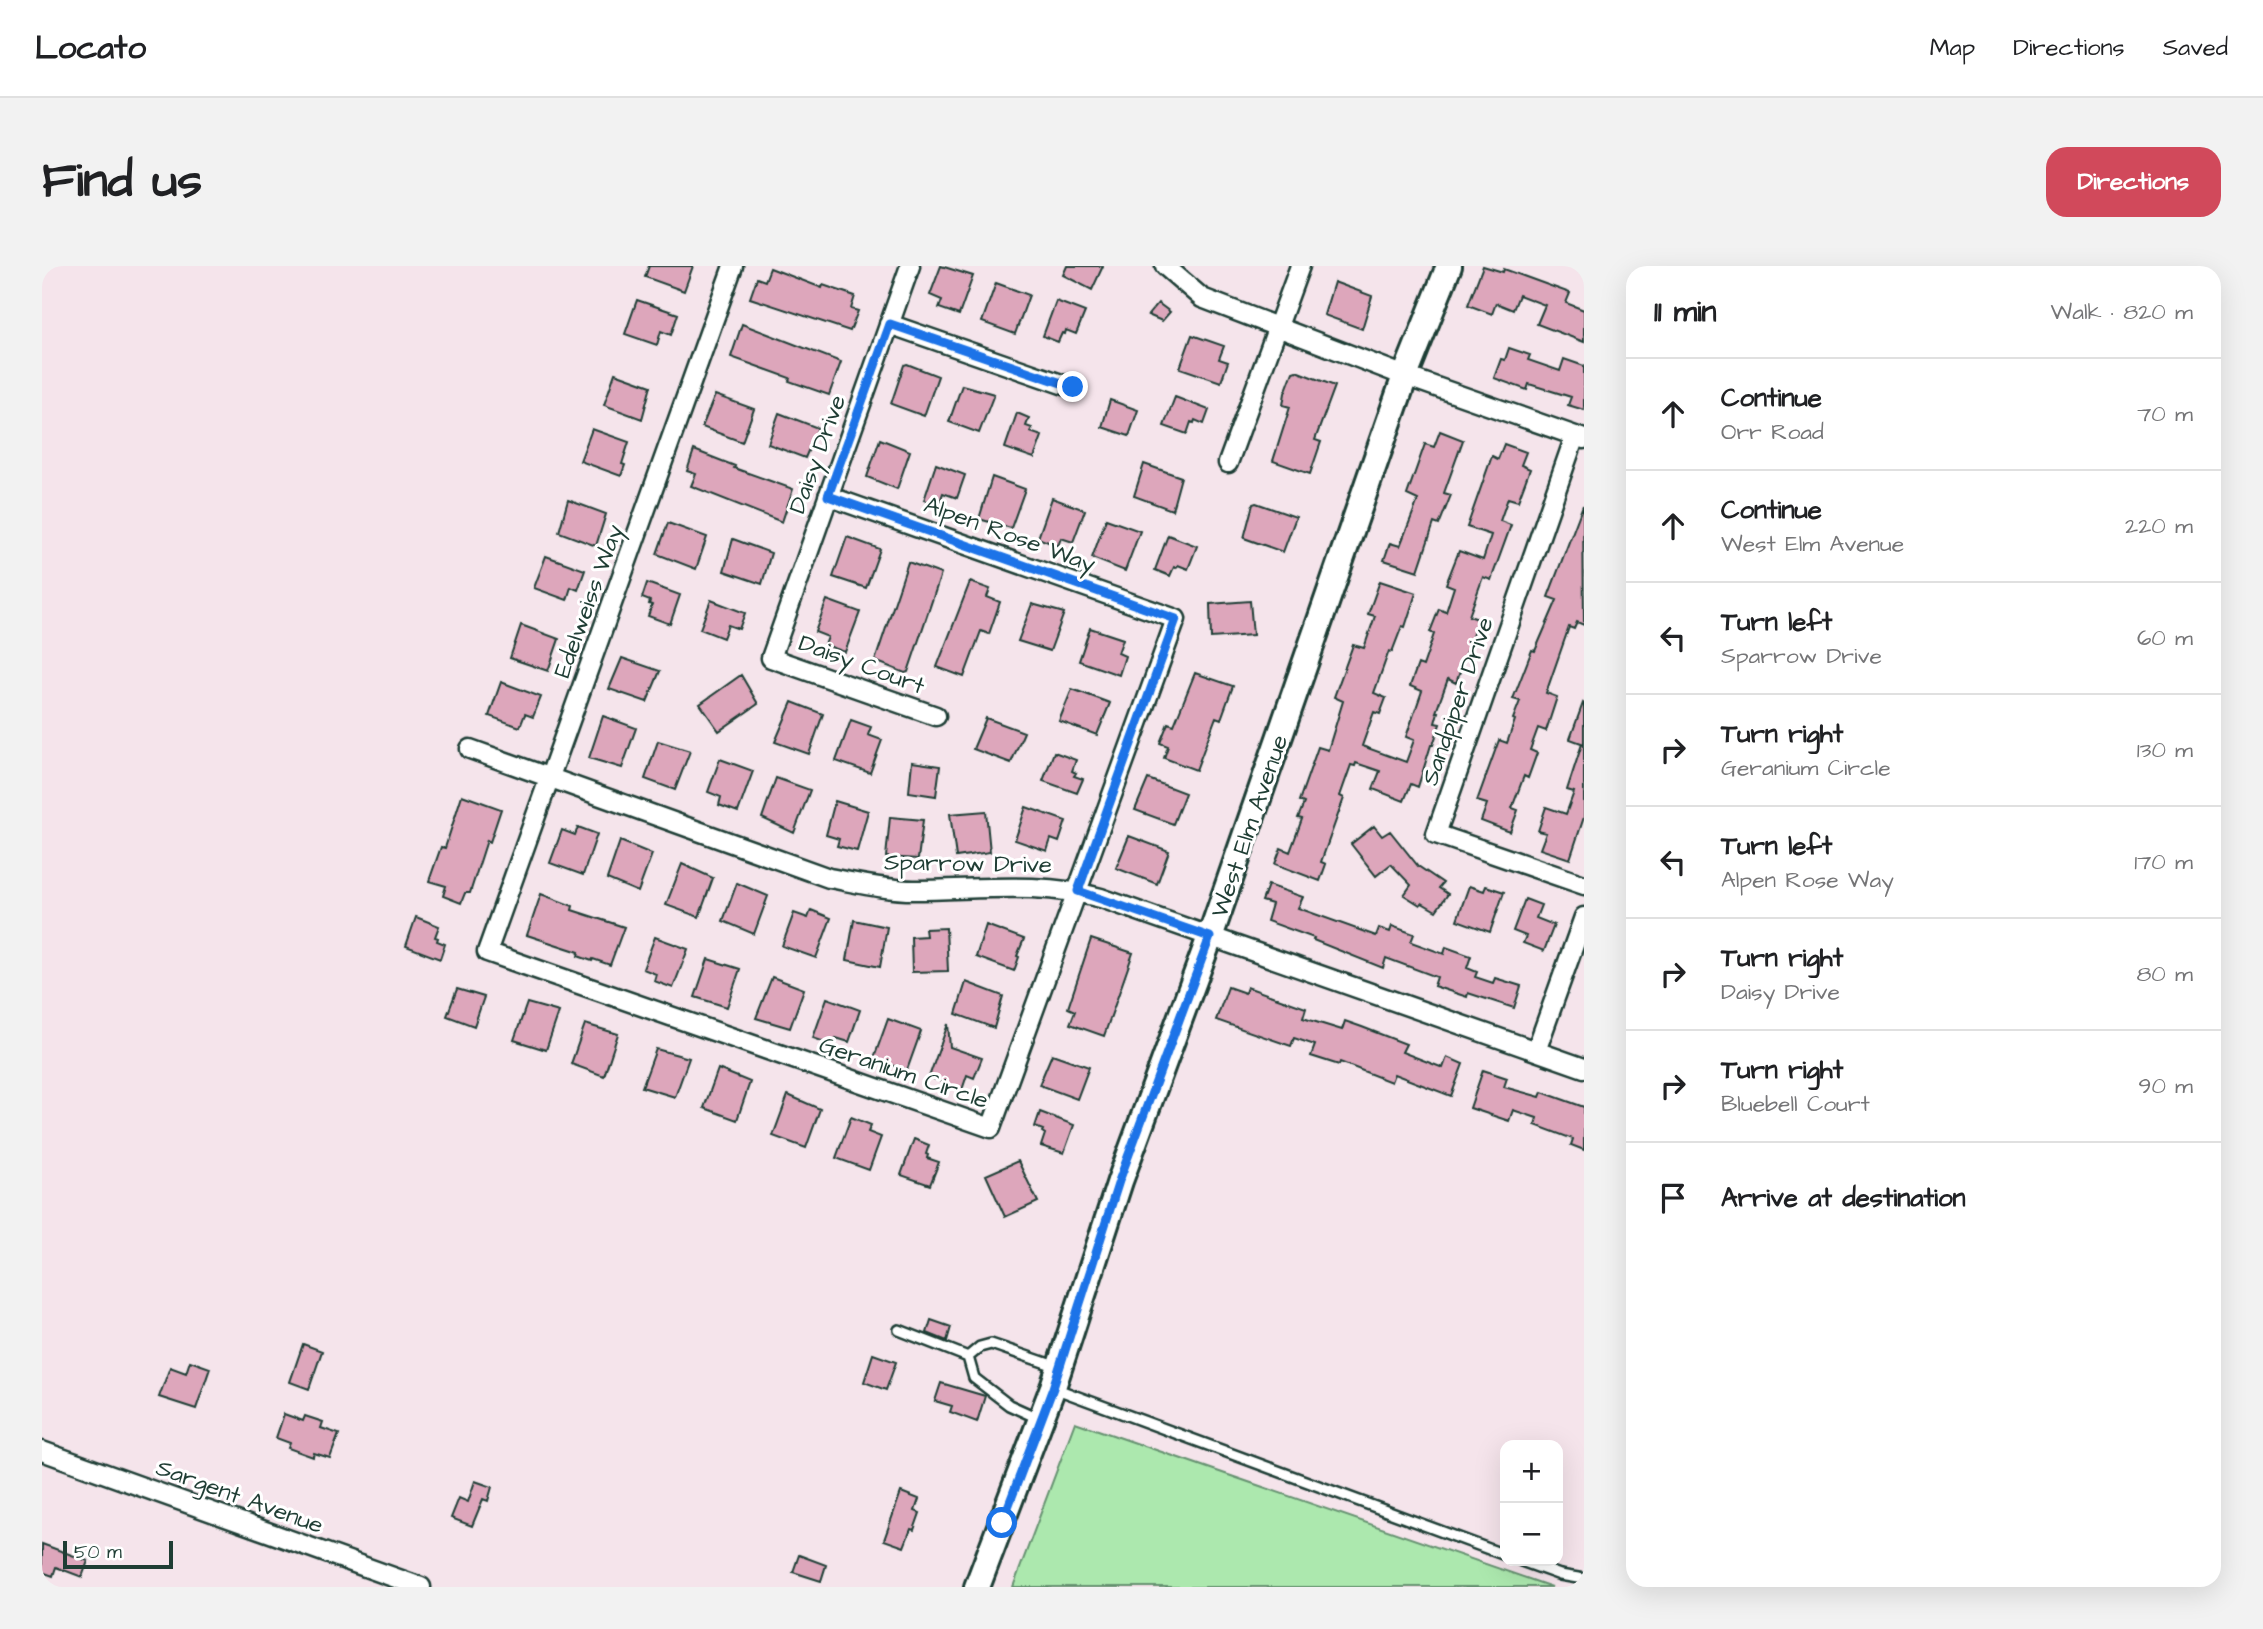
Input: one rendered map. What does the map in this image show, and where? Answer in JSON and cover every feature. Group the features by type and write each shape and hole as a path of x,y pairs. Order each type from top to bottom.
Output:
{"street":[{"name":"Edelweiss Way","path":"488,952 733,266"},
{"name":"Daisy Drive","path":"771,658 910,266"},
{"path":"1165,266 1202,298 1405,376 1579,438"},
{"path":"1228,463 1300,266"},
{"name":"West Elm Avenue","path":"977,1587 1056,1378 1119,1181 1210,937 1405,376 1449,266"},
{"path":"890,324 1073,387"},
{"name":"Sandpiper Drive","path":"1579,438 1436,834 1584,885"},
{"name":"Alpen Rose Way","path":"828,496 1176,619"},
{"name":"Geranium Circle","path":"488,952 991,1128 1176,619"},
{"name":"Daisy Court","path":"771,658 936,716"},
{"name":"Sparrow Drive","path":"470,749 829,878 913,890 1009,886 1078,891 1584,1068"},
{"path":"1536,1051 1584,917"},
{"name":"Sargent Avenue","path":"42,1451 421,1587"}],"lane":[{"path":"899,1330 968,1357"},
{"path":"968,1357 980,1347 991,1344 1056,1378 1500,1553"},
{"path":"968,1357 974,1378 1009,1405 1041,1420"},
{"path":"1535,1566 1560,1575 1584,1579"}],"green space":[{"path":"1075,1422 1552,1587 1013,1587"}],"building":[{"path":"649,266 693,266 684,291 645,277"},
{"path":"941,266 973,276 959,315 939,308 942,300 930,295"},
{"path":"1067,266 1103,266 1092,290 1063,275"},
{"path":"1483,266 1503,272 1504,269 1570,293 1566,303 1584,310 1584,342 1537,324 1545,305 1519,295 1513,310 1496,303 1492,314 1468,305"},
{"path":"770,268 822,288 823,285 855,296 851,309 858,311 850,331 750,298 757,278 765,281"},
{"path":"1334,282 1372,296 1362,329 1324,315"},
{"path":"996,283 1029,295 1015,334 982,322"},
{"path":"637,300 678,314 671,335 661,331 657,345 625,334"},
{"path":"1056,301 1085,312 1076,334 1066,330 1058,342 1043,336"},
{"path":"1158,303 1170,312 1162,321 1148,315"},
{"path":"742,324 841,362 829,395 731,357"},
{"path":"1192,335 1224,346 1219,359 1228,362 1221,382 1180,368"},
{"path":"1509,348 1530,355 1528,360 1560,371 1564,359 1584,366 1584,410 1568,405 1571,397 1529,384 1527,390 1494,378 1501,359 1505,360"},
{"path":"904,365 938,376 924,416 891,404"},
{"path":"1293,372 1335,386 1315,440 1321,442 1310,474 1273,461 1290,407 1283,405 1285,393"},
{"path":"615,373 651,386 642,419 604,405"},
{"path":"962,385 994,394 979,433 949,422"},
{"path":"715,395 754,409 742,442 702,427"},
{"path":"1175,397 1209,410 1204,424 1195,420 1194,423 1191,422 1187,434 1164,426"},
{"path":"1110,400 1138,410 1129,436 1102,427"},
{"path":"779,413 818,428 805,458 768,444"},
{"path":"1017,413 1029,418 1026,426 1032,428 1030,432 1042,436 1034,458 1005,448"},
{"path":"592,429 629,442 621,476 580,461"},
{"path":"1440,431 1463,440 1444,493 1451,495 1439,525 1434,523 1418,571 1384,560 1390,543 1400,546 1418,500 1407,495 1425,444 1434,447"},
{"path":"880,439 910,451 897,489 867,477"},
{"path":"1504,444 1526,452 1521,465 1530,469 1518,501 1508,498 1500,521 1511,525 1491,580 1483,577 1469,616 1478,619 1456,683 1448,679 1436,712 1435,723 1440,724 1418,787 1411,784 1404,801 1373,789 1380,771 1356,763 1355,766 1351,765 1340,796 1344,798 1321,862 1326,864 1320,881 1275,864 1281,848 1290,852 1302,819 1298,818 1304,803 1299,801 1318,747 1328,750 1343,701 1334,697 1353,645 1364,648 1375,616 1368,614 1380,581 1416,593 1405,627 1402,626 1392,652 1389,651 1374,693 1386,698 1380,714 1374,712 1362,746 1406,762 1414,740 1406,737 1422,691 1410,686 1418,664 1423,666 1434,634 1430,632 1439,609 1446,612 1454,587 1446,584 1459,551 1483,560 1491,535 1467,527 1492,456 1498,459"},
{"path":"694,450 793,489 782,522 691,486 696,474 687,471"},
{"path":"936,464 965,475 957,498 943,493 939,505 924,500"},
{"path":"1144,464 1181,477 1172,510 1134,496"},
{"path":"992,477 1025,489 1011,528 979,519"},
{"path":"1052,498 1085,510 1073,542 1061,538 1058,546 1038,538"},
{"path":"568,500 606,514 596,546 559,532"},
{"path":"1253,504 1296,517 1283,552 1244,538"},
{"path":"1583,505 1584,625 1577,622 1574,629 1569,627 1546,693 1557,697 1546,731 1538,728 1530,750 1537,753 1528,778 1524,776 1512,808 1518,810 1510,832 1481,821 1487,804 1477,801 1499,740 1507,743 1520,701 1513,699 1532,650 1535,651 1557,600 1548,597"},
{"path":"1106,519 1140,531 1125,571 1092,558"},
{"path":"668,523 707,537 696,569 657,554"},
{"path":"1168,535 1197,546 1188,569 1178,565 1170,576 1155,570"},
{"path":"847,537 880,549 866,588 833,577"},
{"path":"733,539 771,553 762,584 724,571"},
{"path":"546,556 585,570 578,590 571,587 567,600 534,588"},
{"path":"908,562 941,574 908,672 905,673 875,661"},
{"path":"970,582 990,589 987,597 1000,602 989,634 981,631 964,677 937,667"},
{"path":"647,583 680,595 670,624 648,616 652,605 649,604 650,601 642,598"},
{"path":"711,600 745,613 739,629 728,625 723,638 700,629"},
{"path":"827,600 860,612 845,652 825,645 828,637 815,632"},
{"path":"1250,601 1253,635 1211,638 1210,604"},
{"path":"1032,604 1064,613 1050,651 1018,641"},
{"path":"521,625 559,639 548,671 510,658"},
{"path":"1090,628 1123,639 1118,653 1125,656 1119,675 1079,661"},
{"path":"622,658 660,671 647,702 609,689"},
{"path":"1195,673 1233,686 1221,719 1216,717 1196,770 1164,758 1168,746 1160,743 1168,723 1174,725"},
{"path":"741,675 758,704 719,731 700,704"},
{"path":"501,682 541,697 533,717 525,714 520,727 489,716"},
{"path":"1072,689 1110,703 1097,735 1059,721"},
{"path":"792,702 823,714 809,754 775,742"},
{"path":"1584,704 1584,744 1570,739"},
{"path":"603,716 636,728 622,768 589,758"},
{"path":"986,718 1024,732 1011,763 973,749"},
{"path":"851,720 871,727 868,735 882,740 870,773 836,761"},
{"path":"658,741 690,751 675,790 645,779"},
{"path":"1582,744 1584,817 1570,859 1540,849 1546,833 1538,831 1546,807 1566,814 1574,792 1567,790"},
{"path":"1054,752 1076,760 1072,771 1076,773 1074,776 1083,779 1077,793 1043,781"},
{"path":"720,759 753,771 738,812 719,805 721,797 708,792"},
{"path":"912,762 940,766 936,796 909,792"},
{"path":"776,778 810,790 794,833 762,818"},
{"path":"1148,779 1185,793 1173,824 1135,810"},
{"path":"462,795 501,809 490,842 487,840 470,893 465,893 461,903 443,896 446,886 429,881 441,847 445,848"},
{"path":"835,801 868,811 857,851 837,846 839,839 826,835"},
{"path":"1026,807 1066,821 1059,842 1051,839 1047,851 1015,840"},
{"path":"986,811 990,852 956,857 950,814"},
{"path":"890,817 923,820 918,859 886,857"},
{"path":"1374,826 1382,836 1390,831 1418,866 1443,883 1439,888 1448,894 1436,911 1404,895 1411,885 1391,864 1376,876 1351,844"},
{"path":"578,827 597,834 583,875 550,863 562,830 575,835"},
{"path":"1129,836 1169,851 1157,884 1116,868"},
{"path":"620,841 652,854 638,892 607,879"},
{"path":"682,864 713,878 699,917 666,905"},
{"path":"737,883 768,896 754,934 723,921"},
{"path":"1268,885 1303,897 1298,908 1376,936 1379,928 1390,932 1392,926 1414,934 1411,942 1444,954 1446,947 1471,956 1467,968 1477,972 1475,977 1493,983 1495,978 1521,986 1514,1008 1468,993 1467,997 1434,986 1437,977 1386,958 1383,968 1267,921 1272,904 1262,901"},
{"path":"1469,886 1484,891 1486,886 1504,892 1490,932 1457,920"},
{"path":"541,894 573,906 572,910 624,927 610,965 578,956 579,952 527,935"},
{"path":"1525,899 1541,905 1536,918 1554,925 1544,951 1523,943 1526,936 1513,931"},
{"path":"811,910 831,918 816,958 782,946 794,913 808,918"},
{"path":"416,917 439,926 435,937 438,938 437,941 445,944 440,959 406,946"},
{"path":"854,920 887,927 880,967 847,960"},
{"path":"986,925 1024,939 1014,971 976,957"},
{"path":"946,928 948,971 912,972 911,937 926,936 925,929"},
{"path":"655,937 688,949 673,988 654,981 656,974 643,969"},
{"path":"1091,939 1133,953 1104,1036 1070,1024 1075,1011 1068,1008"},
{"path":"708,959 740,969 727,1007 695,997"},
{"path":"772,977 804,989 790,1028 756,1018"},
{"path":"966,982 1003,996 994,1028 956,1014"},
{"path":"1228,987 1245,993 1247,987 1306,1008 1303,1018 1342,1030 1345,1021 1362,1027 1406,1044 1402,1052 1443,1068 1447,1057 1463,1064 1451,1096 1394,1074 1391,1082 1340,1062 1339,1065 1311,1056 1315,1045 1294,1038 1291,1046 1216,1020"},
{"path":"457,989 484,997 474,1026 447,1016"},
{"path":"827,998 860,1010 849,1042 836,1038 833,1045 813,1038"},
{"path":"527,1003 559,1012 546,1050 514,1040"},
{"path":"888,1019 921,1031 907,1070 874,1058"},
{"path":"585,1024 618,1034 604,1076 571,1064"},
{"path":"948,1024 950,1047 982,1058 974,1078 967,1075 962,1090 929,1077"},
{"path":"656,1049 689,1058 675,1097 642,1087"},
{"path":"1052,1054 1089,1067 1077,1099 1039,1085"},
{"path":"718,1069 750,1082 737,1120 704,1108"},
{"path":"1483,1070 1507,1078 1504,1087 1540,1097 1542,1092 1584,1107 1584,1150 1571,1145 1573,1139 1535,1125 1537,1118 1513,1110 1509,1121 1470,1108"},
{"path":"788,1095 820,1109 806,1148 773,1136"},
{"path":"1040,1112 1074,1125 1064,1153 1041,1146 1045,1134 1043,1130 1035,1127"},
{"path":"851,1117 871,1125 868,1132 881,1137 869,1170 836,1158"},
{"path":"914,1139 929,1145 927,1158 939,1162 930,1185 901,1175"},
{"path":"1018,1161 1038,1202 1005,1217 986,1175"},
{"path":"931,1320 951,1327 947,1341 927,1333"},
{"path":"303,1344 322,1351 309,1389 290,1382"},
{"path":"873,1354 896,1362 886,1390 864,1382"},
{"path":"190,1361 210,1368 196,1409 159,1397 170,1367 186,1373"},
{"path":"941,1383 985,1396 977,1422 950,1412 952,1406 935,1401"},
{"path":"284,1414 303,1421 305,1416 323,1422 321,1428 339,1434 330,1458 314,1453 313,1457 288,1448 290,1443 276,1438"},
{"path":"475,1481 492,1487 488,1501 483,1499 472,1526 451,1518 459,1498 468,1502"},
{"path":"901,1492 919,1499 915,1511 920,1513 904,1547 884,1540"},
{"path":"42,1544 88,1561 82,1577 56,1567 53,1576 42,1572"},
{"path":"799,1555 826,1565 821,1581 793,1572"}],"route":[{"path":"1002,1523 1053,1388 1119,1181 1210,937 1078,891 1176,619 828,496 890,324 1073,387"}]}
